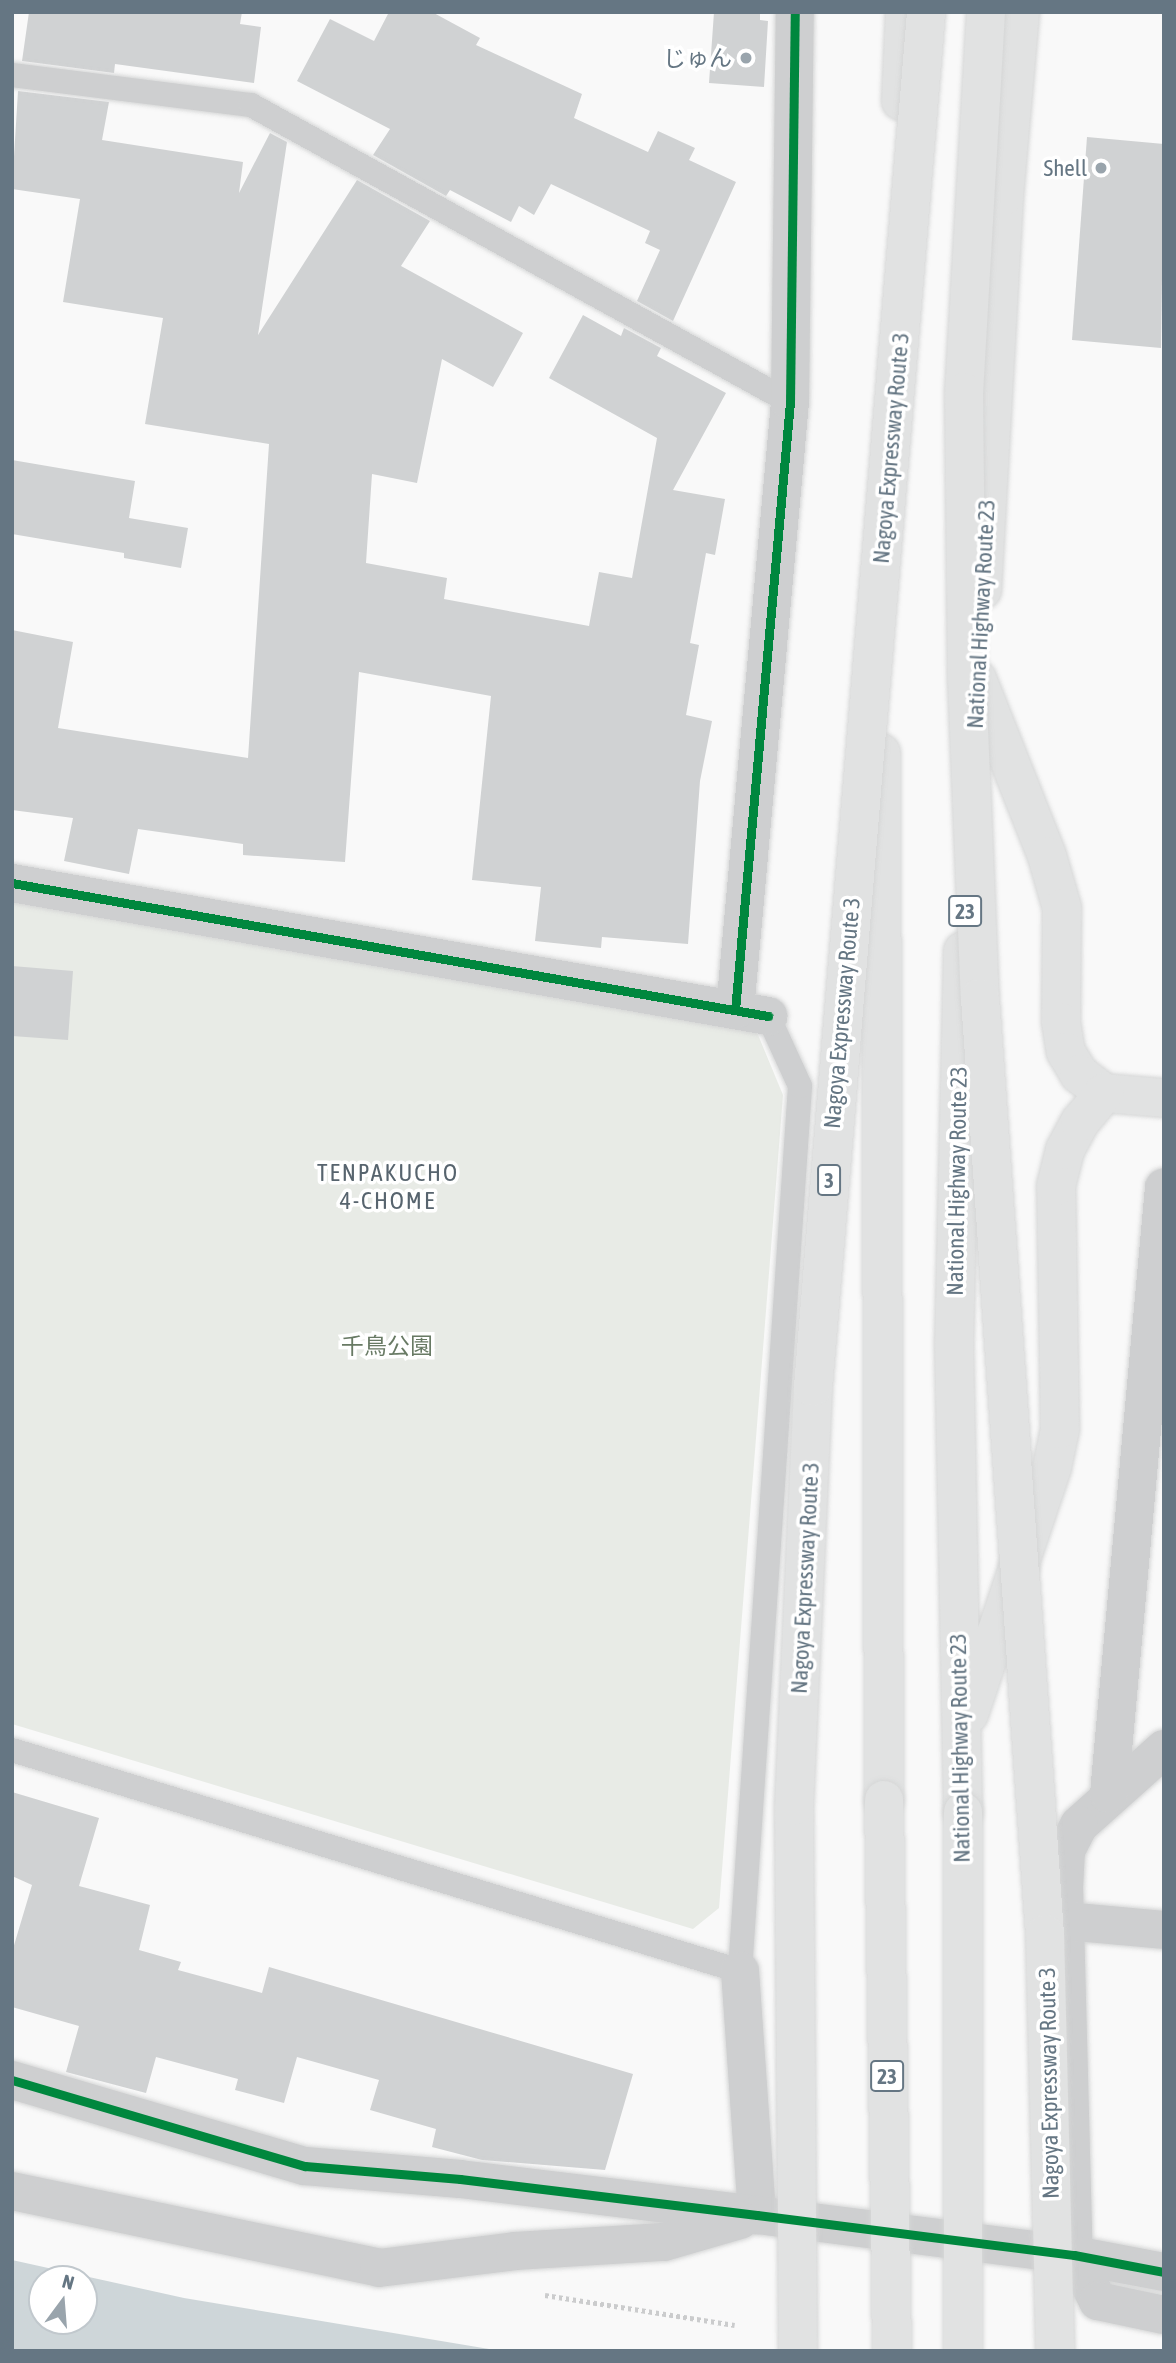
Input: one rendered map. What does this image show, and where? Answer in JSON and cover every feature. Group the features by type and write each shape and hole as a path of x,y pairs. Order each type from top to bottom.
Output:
{"highway":[{"name":"23","path":"892,2351 884,1800 878,1030 883,449 905,12"},
{"name":"Nagoya Expressway Route 3","path":"798,2351 794,1806 813,1387 926,12"},
{"name":"Nagoya Expressway Route 3","path":"986,12 964,392 967,679 980,998 1045,1934 1055,2351"},
{"name":"National Highway Route 23","path":"963,2351 962,1812 954,1342 962,961 1004,196 1020,12"},
{"path":"977,679 1047,856 1062,908 1061,1022 1066,1052 1079,1074 1104,1093 1164,1098"},
{"path":"961,1740 1052,1467 1060,1429 1056,1186 1065,1150 1080,1122 1104,1093"}],"street":[{"path":"12,883 752,1013 790,402 795,12"},
{"path":"1109,1794 1164,1187"},
{"path":"1164,1749 1109,1794 1079,1825 1066,1850 1065,1922 1074,2255 1098,2301 1164,2315"},
{"path":"1065,1922 1164,1930"},
{"path":"740,1971 757,2215"},
{"path":"12,2080 305,2166 460,2179 757,2215 1074,2255 1164,2272"},
{"path":"12,2191 379,2268 514,2251 664,2242 757,2215"}],"lane":[{"path":"12,75 251,105 790,402"},
{"path":"12,1750 740,1971 800,1086 752,1013"}],"path":[{"path":"543,2294 735,2325"}],"green space":[{"name":"千鳥公園","path":"12,896 756,1030 783,1095 719,1908 693,1929 12,1724"}],"shaded area":[{"path":"12,2260 35,2265 28,2265 28,2335 98,2335 98,2279 184,2298 501,2351 12,2351"}],"building":[{"path":"29,12 242,12 240,24 261,27 254,83 115,64 114,73 22,61"},
{"path":"389,12 432,12 480,38 476,45 582,94 574,118 648,152 658,131 695,148 689,160 736,182 673,321 637,301 660,250 645,243 650,231 551,184 534,215 519,206 511,222 450,190 446,196 373,155 390,129 297,81 330,19 374,41"},
{"path":"714,12 760,12 760,20 768,21 764,87 709,83"},
{"path":"18,91 109,102 102,140 243,162 239,193 270,133 287,142 258,335 357,180 430,221 401,266 523,333 493,387 442,359 417,483 372,474 366,563 447,578 444,599 589,626 599,572 632,578 657,438 549,378 583,315 621,336 624,328 661,348 657,356 726,393 673,490 725,499 715,555 706,553 690,643 699,645 686,715 712,721 700,781 688,944 602,937 601,948 535,941 541,887 472,880 491,696 359,672 345,862 243,855 243,844 138,829 129,874 64,861 73,818 12,810 12,630 73,642 58,728 248,758 269,444 145,424 163,318 63,302 80,199 12,189"},
{"path":"1087,137 1164,144 1161,348 1072,340"},
{"path":"12,460 135,481 129,518 188,528 181,568 124,558 124,553 12,534"},
{"path":"12,966 73,971 68,1040 12,1036"},
{"path":"12,1792 99,1818 79,1886 150,1905 139,1950 181,1962 178,1970 262,1993 269,1967 633,2074 605,2170 482,2160 432,2147 436,2129 370,2110 379,2080 297,2057 284,2103 235,2090 238,2079 156,2057 146,2093 66,2072 79,2026 12,2007 12,1952 32,1885 12,1876"}],"cycle path":[{"path":"735,1010 790,402 795,12"},
{"path":"12,883 768,1016"},
{"path":"12,2080 305,2166 460,2179 757,2215 1074,2255 1164,2272"}],"place":[{"name":"じゅん","path":"746,58"},
{"name":"Shell","path":"1101,168"}],"district":[{"name":"TENPAKUCHO 4-CHOME","path":"388,1187"}]}
